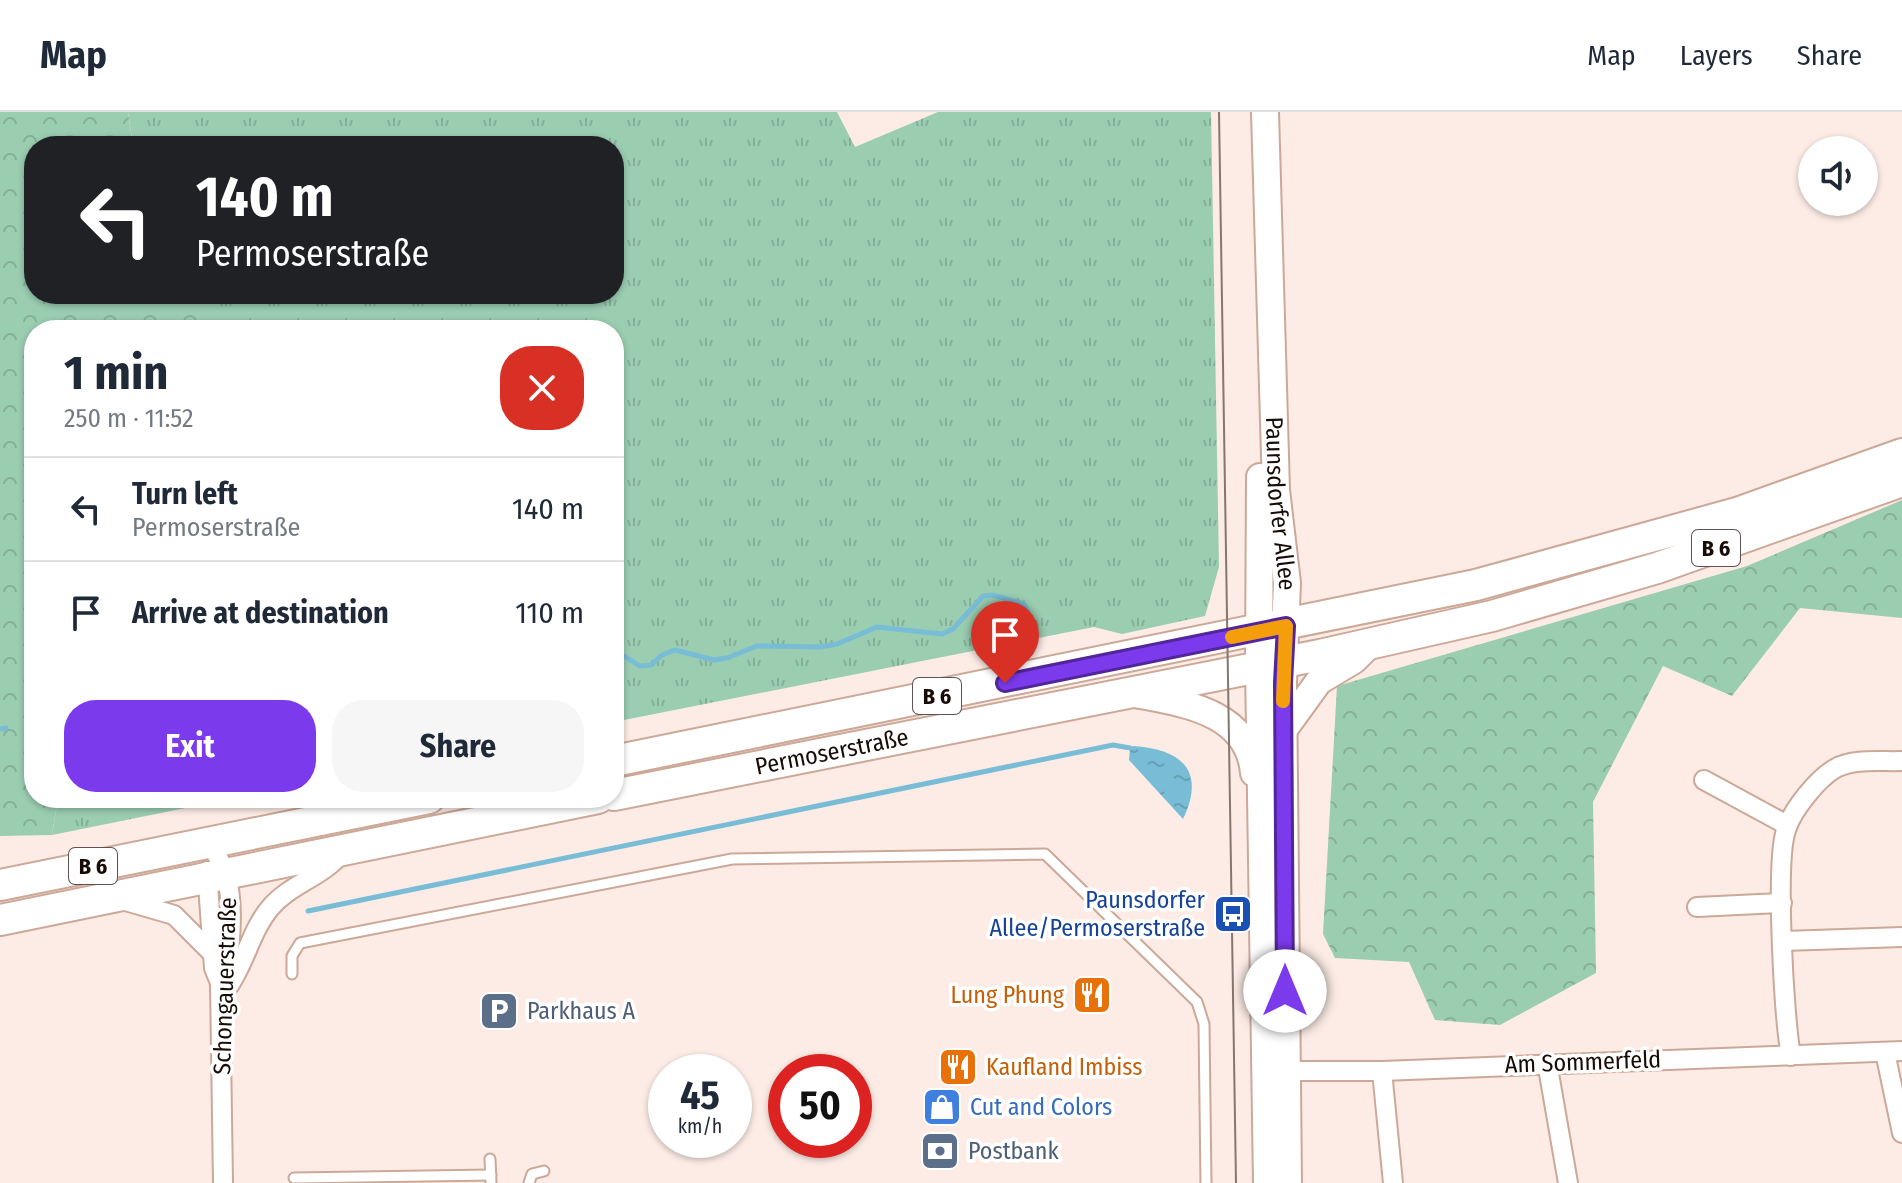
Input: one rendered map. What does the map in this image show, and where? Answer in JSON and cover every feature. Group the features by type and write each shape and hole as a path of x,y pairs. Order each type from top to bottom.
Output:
{"main road":[{"name":"Paunsdorfer Allee","path":"1265,112 1270,350 1263,386 1261,431 1273,629 1261,826 1276,1071 1288,1183"},
{"name":"B 6","path":"1273,629 1476,585 1602,552 1737,513 1902,454"},
{"name":"B 6","path":"1271,664 1370,644 1601,587 1902,481"},
{"name":"Permoserstraße","path":"624,759 1273,629"},
{"path":"1285,728 1319,681 1354,660 1370,644"},
{"name":"Paunsdorfer Allee","path":"1267,1183 1276,1071 1284,1040 1285,728 1271,664"},
{"name":"Permoserstraße","path":"624,793 1271,664"},
{"path":"1127,692 1204,708 1239,736 1253,762 1261,826"},
{"name":"B 6","path":"0,885 379,808"},
{"name":"B 6","path":"0,920 549,808"}],"street":[{"path":"1791,1056 1782,903 1783,840 1787,825 1823,778 1837,767 1852,763 1902,761"},
{"path":"1704,780 1787,825"},
{"name":"Schongauerstraße","path":"210,842 228,968 220,991 223,1183"},
{"path":"220,991 242,968 249,945 271,907 308,877 331,866 345,850"},
{"path":"216,876 212,953 220,991"},
{"path":"111,897 174,915 212,953"},
{"path":"1697,907 1782,903"},
{"path":"1784,941 1902,937"},
{"name":"Am Sommerfeld","path":"1276,1071 1382,1071 1547,1062 1894,1052"},
{"path":"1894,1052 1902,1133"},
{"path":"1547,1062 1568,1183"},
{"path":"1382,1071 1393,1183"}],"lane":[{"path":"292,974 292,956 300,943 732,859 1045,854 1197,1002 1204,1024 1206,1183"},
{"path":"294,1178 491,1179 490,1159"},
{"path":"529,1183 532,1174 544,1171"}],"green space":[{"path":"0,112 128,112 132,136 24,136 24,304 216,304 216,320 24,320 24,808 56,808 52,835 0,836"},
{"path":"128,112 837,112 855,147 938,112 1211,112 1219,567 1205,616 1122,634 1094,627 624,720 624,320 216,320 216,304 624,304 624,136 132,136"},
{"path":"1902,500 1902,618 1800,608 1732,696 1663,666 1593,802 1596,973 1500,1025 1435,1020 1409,962 1335,958 1323,934 1337,686 1747,566"},
{"path":"56,808 186,808 52,835"}],"water":[{"path":"1133,746 1165,752 1185,766 1192,788 1183,819 1129,760"}],"waterway":[{"path":"624,656 640,666 651,665 662,655 675,650 714,660 757,646 820,647 837,644 877,627 942,634 953,629 983,596 993,595 1024,604 1030,616 1030,637"},
{"path":"0,729 6,728"},
{"path":"308,911 1113,745 1130,748"}],"tram line":[{"path":"1219,112 1236,1183"}],"slow traffic":[{"path":"1232,637 1286,626 1283,701"}],"place":[{"name":"Paunsdorfer Allee/Permoserstraße","path":"1233,914"},
{"name":"Lung Phung","path":"1092,995"},
{"name":"Parkhaus A","path":"499,1011"},
{"name":"Kaufland Imbiss","path":"958,1067"},
{"name":"Cut and Colors","path":"942,1107"},
{"name":"Postbank","path":"940,1151"}],"route":[{"path":"1005,683 1286,626 1283,683 1285,991"}]}
